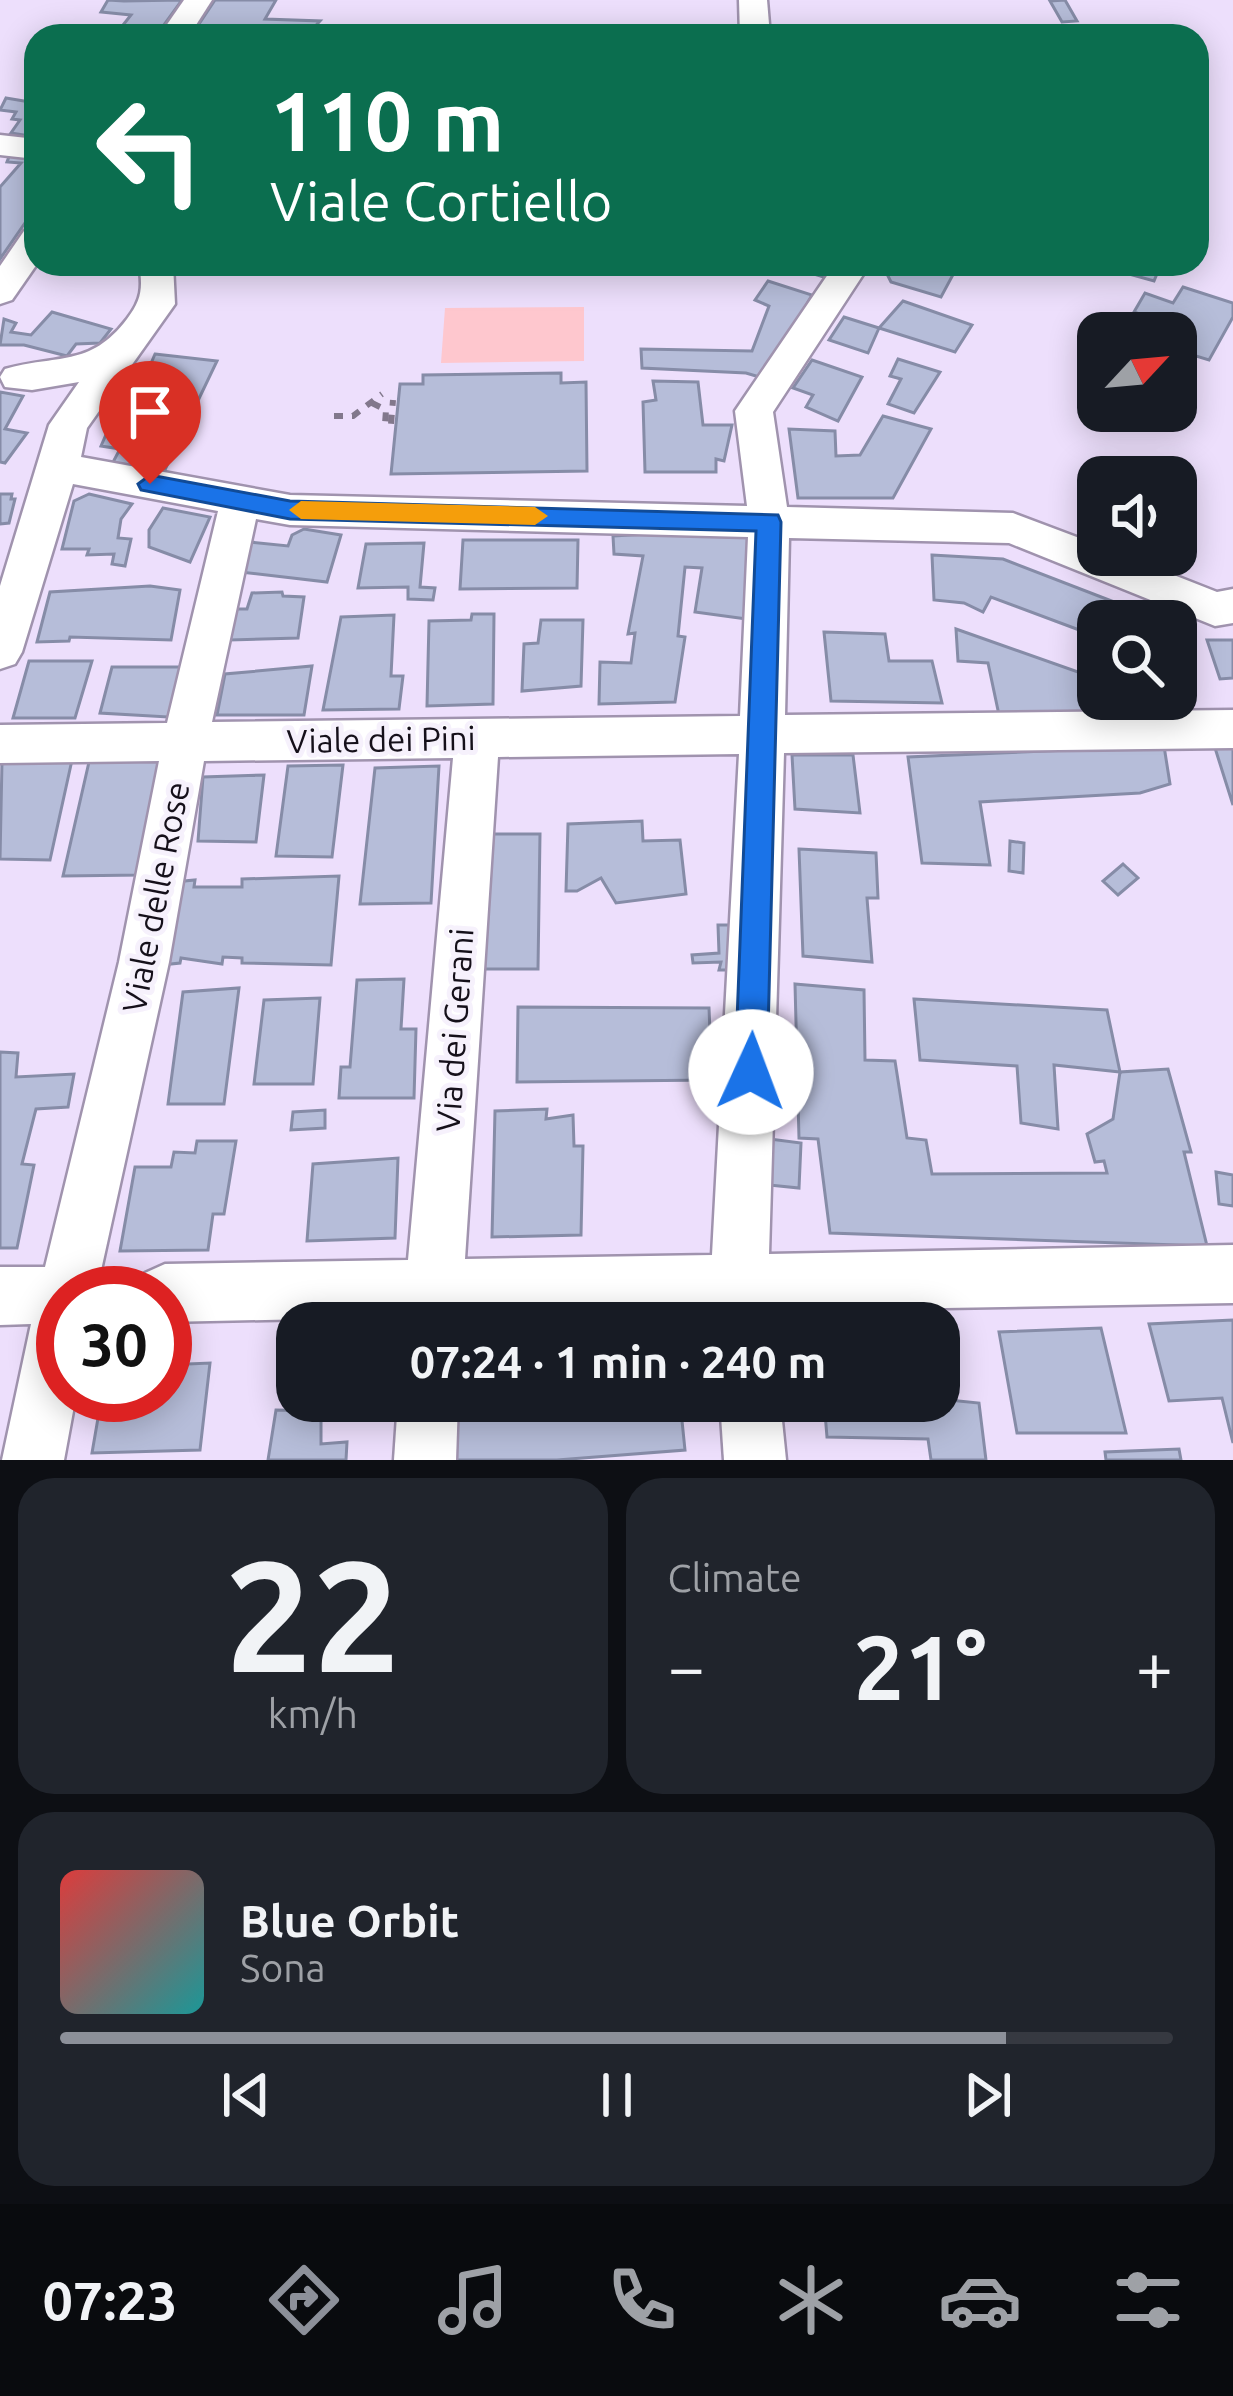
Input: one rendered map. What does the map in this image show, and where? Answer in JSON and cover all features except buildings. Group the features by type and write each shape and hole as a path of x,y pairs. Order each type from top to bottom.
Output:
{"street":[{"path":"0,292 24,257"},
{"path":"0,652 68,425 157,304 158,276"},
{"path":"845,276 754,411 769,522 741,1302 1233,1274"},
{"path":"9,378 74,372 99,365 123,349"},
{"path":"9,378 44,387 68,425"},
{"path":"59,467 290,510 1013,528 1215,609 1233,606"},
{"name":"Viale delle Rose","path":"72,1266 145,962 185,742 240,500"},
{"name":"Viale dei Pini","path":"0,744 1233,729"},
{"name":"Via dei Gerani","path":"433,1302 477,738"},
{"path":"192,1294 351,1302"},
{"path":"0,1296 36,1295"},
{"path":"33,1460 41,1422"},
{"path":"425,1460 427,1422"},
{"path":"752,1422 755,1460"}],"path":[{"path":"334,416 353,416 382,394"},
{"path":"372,403 386,410 385,424 391,424 393,400"}],"shaded area":[{"path":"584,307 584,361 441,363 445,308"}],"slow traffic":[{"path":"301,510 535,516"}],"route":[{"path":"150,484 290,510 769,522 751,1072"}]}
